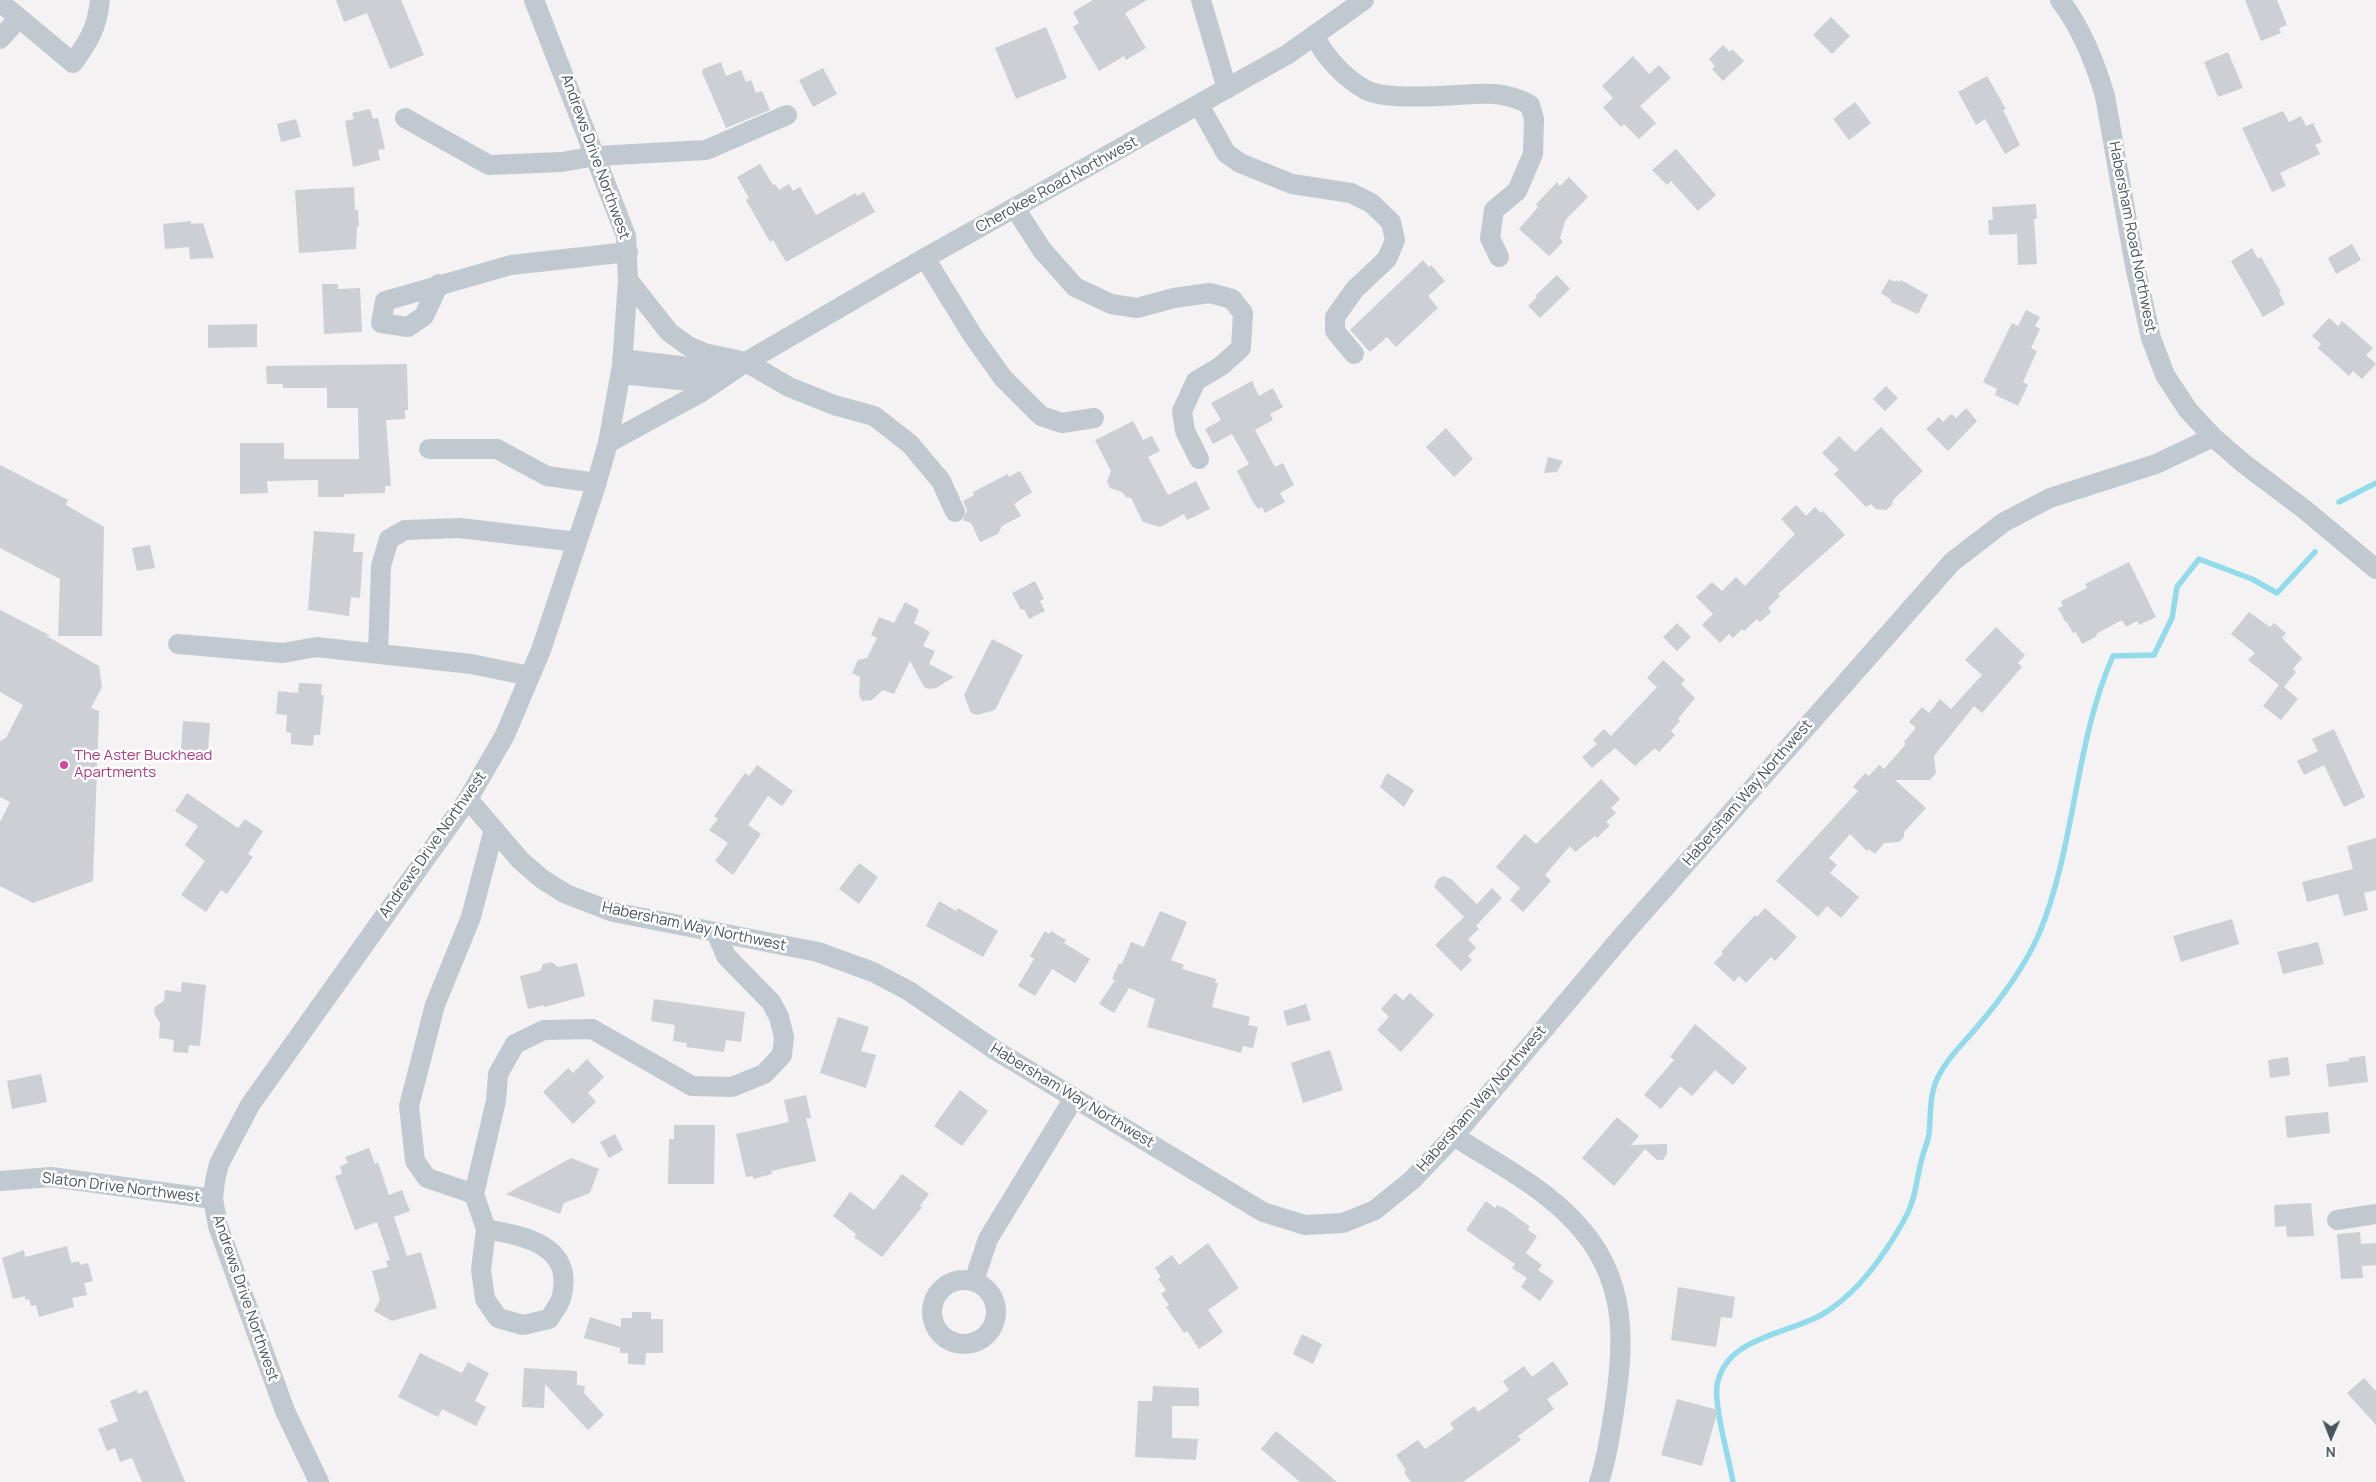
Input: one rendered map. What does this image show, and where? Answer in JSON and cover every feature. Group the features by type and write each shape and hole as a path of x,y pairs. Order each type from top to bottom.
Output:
{"street":[{"path":"0,2 73,63 91,37 98,17 100,0"},
{"name":"Andrews Drive Northwest","path":"319,1482 285,1411 218,1226 213,1199 219,1164 250,1104 468,799 505,735 541,650 597,483 608,443 622,366 628,280 626,236 534,0"},
{"path":"1201,0 1227,90"},
{"name":"Cherokee Road Northwest","path":"608,443 925,258 1227,90 1288,54 1364,0"},
{"name":"Habersham Road Northwest","path":"2060,0 2077,24 2099,74 2106,96 2135,266 2151,338 2165,375 2188,410 2213,437 2243,463 2304,508 2376,569"},
{"path":"0,39 19,18"},
{"path":"1314,35 1334,64 1367,90 1397,96 1426,97 1493,92 1518,98 1530,105 1534,119 1534,154 1517,191 1494,210 1490,238 1499,257"},
{"path":"1199,105 1226,153 1240,163 1292,184 1351,193 1371,203 1391,222 1395,240 1387,259 1355,289 1335,317 1336,331 1354,354"},
{"path":"405,118 489,165 562,162 596,156 706,150 787,115"},
{"path":"1015,208 1042,250 1075,287 1111,304 1138,308 1174,298 1210,293 1232,298 1243,313 1241,348 1221,366 1196,381 1182,411 1185,432 1199,459"},
{"path":"439,284 511,265 628,252"},
{"path":"925,258 973,336 1003,378 1041,416 1062,423 1094,418"},
{"path":"628,280 664,325 678,339 704,353 834,405 874,416 910,444 941,480 955,512"},
{"path":"622,366 738,367"},
{"path":"622,366 713,383"},
{"name":"Habersham Way Northwest","path":"468,799 527,866 542,879 574,897 612,912 818,952 873,972 908,991 995,1050 1263,1212 1305,1225 1343,1223 1375,1210 1412,1180 1454,1136 1624,934 1952,562 2004,522 2050,498 2156,464 2213,437"},
{"path":"429,449 497,449 547,476 597,483"},
{"path":"378,654 380,566 389,539 405,530 460,528 577,542"},
{"path":"178,644 283,653 316,647 471,664 530,676"},
{"path":"474,1194 427,1178 415,1161 409,1106 435,1005 472,916 494,829"},
{"path":"486,1229 521,1236 551,1249 564,1270 562,1296 549,1319 523,1325 498,1318 485,1299 481,1270 486,1229 474,1194 496,1101 498,1074 515,1044 544,1030 592,1029 692,1086 732,1087 764,1074 782,1055 784,1037 779,1017 771,1002 726,956 716,932"},
{"path":"974,1281 988,1239 1074,1098"},
{"path":"1454,1136 1544,1195 1575,1222 1592,1244 1606,1269 1615,1295 1622,1345 1620,1370 1605,1465 1599,1482"},
{"name":"Slaton Drive Northwest","path":"0,1182 51,1177 213,1199"},
{"path":"2337,1220 2376,1214"}],"building":[{"path":"336,0 401,0 424,55 390,69 367,13 344,22"},
{"path":"1093,0 1147,0 1125,13 1146,48 1126,60 1124,56 1099,71 1073,27 1079,23 1073,12"},
{"path":"2245,0 2277,0 2287,25 2279,28 2281,33 2261,41"},
{"path":"1831,17 1850,36 1832,54 1813,35"},
{"path":"1046,27 1067,78 1016,99 995,48"},
{"path":"1723,45 1730,52 1732,49 1744,61 1723,81 1712,69 1715,66 1709,59"},
{"path":"2228,52 2243,88 2218,97 2204,62"},
{"path":"1633,56 1649,74 1659,65 1671,78 1640,106 1656,123 1639,139 1624,124 1621,127 1603,107 1613,98 1602,86"},
{"path":"721,62 726,76 741,70 746,82 751,80 756,93 762,91 770,110 726,128 702,72 703,69"},
{"path":"823,68 837,94 813,107 799,80"},
{"path":"1987,76 2006,109 2003,110 2020,145 2005,154 1985,119 1976,125 1958,92"},
{"path":"1855,102 1871,123 1849,140 1833,119"},
{"path":"370,109 373,119 378,118 385,149 378,150 380,160 353,167 345,121 354,119 352,113"},
{"path":"2283,111 2289,122 2301,116 2306,126 2313,123 2322,142 2315,145 2320,154 2280,173 2286,186 2272,192 2242,128"},
{"path":"296,119 301,137 281,142 277,124"},
{"path":"1676,149 1716,195 1698,211 1671,181 1667,185 1652,170"},
{"path":"760,164 773,185 775,184 779,190 789,184 793,191 800,187 816,215 856,193 857,196 864,192 875,212 786,262 773,240 770,242 746,200 749,198 737,177"},
{"path":"1569,177 1588,197 1566,219 1560,238 1563,242 1549,256 1519,229 1538,207 1536,204 1557,182 1560,186"},
{"path":"354,187 355,210 358,210 359,226 357,226 356,249 299,253 295,190"},
{"path":"2036,204 2037,219 2034,219 2037,264 2018,265 2017,234 1989,235 1988,220 1993,220 1992,207"},
{"path":"191,221 191,224 203,223 214,258 190,259 189,247 165,249 163,224"},
{"path":"2352,244 2361,260 2336,274 2328,258"},
{"path":"2252,248 2258,259 2261,257 2281,292 2279,293 2285,304 2263,317 2231,261"},
{"path":"1423,260 1429,267 1431,265 1445,281 1428,296 1438,308 1396,347 1387,337 1370,352 1350,330"},
{"path":"1557,275 1570,289 1540,318 1528,306 1537,297 1535,296"},
{"path":"1889,279 1895,282 1896,280 1900,282 1901,280 1928,295 1918,314 1891,302 1890,299 1881,293"},
{"path":"322,284 338,284 338,289 360,288 362,332 324,334"},
{"path":"2026,310 2040,317 2035,326 2040,329 2031,348 2037,351 2023,382 2028,385 2018,406 1995,395 1997,389 1983,382 2012,323 2018,326"},
{"path":"2329,318 2338,326 2342,321 2373,348 2366,355 2376,364 2362,379 2353,371 2349,376 2318,348 2321,344 2312,336"},
{"path":"257,324 257,347 208,348 208,325"},
{"path":"407,364 408,410 405,410 405,419 386,420 391,486 385,486 385,493 344,494 344,497 318,497 318,480 267,481 268,493 240,494 240,443 284,443 284,459 359,459 358,408 327,408 327,388 283,388 283,384 267,384 266,366"},
{"path":"1252,381 1259,396 1273,388 1283,407 1270,414 1273,420 1255,430 1275,467 1283,463 1294,485 1280,493 1285,502 1265,513 1262,507 1259,509 1254,504 1237,471 1249,464 1232,434 1213,444 1205,429 1221,420 1211,403"},
{"path":"1886,386 1898,398 1885,411 1873,399"},
{"path":"1966,408 1977,421 1948,451 1926,429 1939,417 1943,422 1951,414 1956,418"},
{"path":"1133,421 1143,440 1152,436 1160,451 1148,457 1168,495 1196,481 1210,509 1187,520 1184,514 1160,527 1143,522 1131,498 1126,497 1122,492 1110,488 1107,481 1111,471 1095,440"},
{"path":"1881,427 1923,471 1893,500 1892,505 1886,510 1876,509 1871,504 1866,507 1834,474 1839,470 1822,453 1839,436 1855,452"},
{"path":"1446,428 1473,459 1454,477 1426,447"},
{"path":"1548,457 1563,461 1557,472 1544,473"},
{"path":"0,465 68,500 66,505 104,527 102,636 58,636 60,579 0,548"},
{"path":"1020,471 1032,492 1014,504 1021,516 1002,526 998,534 980,542 971,523 963,520 967,510 963,501 974,495 973,492 1008,474 1009,477"},
{"path":"1796,505 1806,516 1815,507 1821,513 1823,511 1845,535 1778,594 1780,596 1768,608 1771,612 1760,622 1757,619 1744,631 1742,629 1733,638 1729,634 1720,643 1702,625 1713,614 1696,597 1712,582 1722,591 1736,577 1745,586 1795,534 1781,519"},
{"path":"314,531 355,534 353,552 363,552 360,598 351,597 349,616 308,610"},
{"path":"150,545 155,568 137,571 132,548"},
{"path":"2129,562 2156,617 2139,625 2137,621 2126,627 2122,620 2082,644 2076,632 2073,633 2066,623 2058,608 2063,606 2061,601 2087,588 2085,584"},
{"path":"1035,581 1044,599 1040,601 1045,611 1029,619 1024,609 1021,610 1012,593"},
{"path":"905,602 919,610 914,623 930,632 923,646 935,651 929,664 954,677 936,688 929,689 924,687 910,661 894,694 883,690 872,700 862,701 859,694 860,677 852,673 858,660 867,658 877,638 871,635 879,617 894,623"},
{"name":"The Aster Buckhead Apartments","path":"0,610 51,636 45,635 99,666 102,687 91,708 99,711 93,881 33,903 0,886 0,822 10,802 0,797 0,741 6,738 23,705 0,692"},
{"path":"2249,612 2270,627 2274,623 2286,633 2282,638 2302,658 2293,669 2296,672 2284,687 2298,699 2281,720 2263,706 2279,685 2248,660 2255,653 2231,634"},
{"path":"1677,623 1691,637 1677,651 1663,637"},
{"path":"1996,627 2025,655 2018,663 2022,667 1982,713 1974,706 1934,756 1936,773 1930,780 1895,780 1926,808 1904,832 1904,837 1899,842 1884,843 1875,854 1869,849 1867,851 1850,834 1829,858 1837,865 1830,873 1859,897 1841,918 1827,906 1818,917 1776,881 1858,791 1853,787 1865,773 1869,776 1879,765 1884,769 1906,744 1904,742 1916,728 1909,722 1922,707 1929,713 1940,699 1951,709 1982,675 1965,660"},
{"path":"992,639 1023,655 995,710 977,715 971,713 964,695"},
{"path":"1663,660 1685,680 1681,684 1695,698 1671,731 1675,735 1659,752 1655,748 1635,766 1615,748 1592,768 1582,757 1597,744 1593,740 1604,729 1611,736 1657,687 1647,678"},
{"path":"299,683 322,684 321,695 324,695 320,735 314,735 313,746 291,744 291,733 286,732 287,715 276,714 278,691 298,693"},
{"path":"183,721 210,723 208,752 181,750"},
{"path":"2334,729 2365,797 2344,807 2324,765 2304,775 2297,761 2318,751 2312,739"},
{"path":"757,765 793,791 782,806 768,796 748,825 761,834 733,875 715,861 728,843 709,830 718,819 714,816 745,773 749,776"},
{"path":"1387,773 1414,790 1404,807 1380,787"},
{"path":"1601,779 1620,799 1611,808 1616,813 1606,822 1610,825 1597,838 1595,836 1575,852 1570,846 1545,875 1551,881 1523,912 1510,900 1520,888 1496,867 1525,834 1536,844"},
{"path":"187,793 238,828 245,819 263,831 248,854 253,857 227,894 221,890 206,912 181,895 205,861 185,845 198,826 175,811"},
{"path":"2376,838 2376,890 2364,893 2368,910 2344,916 2338,894 2307,902 2302,882 2353,869 2347,846"},
{"path":"859,863 878,877 859,904 839,889"},
{"path":"1443,876 1451,879 1477,904 1492,888 1502,898 1476,926 1479,929 1468,939 1476,948 1468,956 1472,960 1461,971 1435,945 1464,917 1434,887 1438,879"},
{"path":"939,901 956,911 958,908 998,931 983,957 926,926"},
{"path":"1765,908 1797,937 1775,961 1771,957 1746,983 1739,976 1734,982 1714,963 1723,953 1721,952 1755,915 1757,917"},
{"path":"1160,911 1187,922 1171,960 1184,965 1182,969 1216,979 1215,983 1218,983 1212,1007 1250,1017 1248,1025 1258,1027 1253,1048 1243,1046 1241,1053 1147,1027 1155,999 1129,988 1114,1013 1099,1004 1115,980 1112,979 1119,963 1122,964 1131,942 1144,947"},
{"path":"2232,919 2239,944 2181,962 2173,936"},
{"path":"1045,931 1049,934 1051,931 1066,940 1064,943 1090,959 1075,983 1052,969 1035,996 1018,986 1034,959 1030,956"},
{"path":"2318,942 2324,964 2283,974 2277,952"},
{"path":"552,962 558,967 577,963 585,996 544,1007 544,1005 528,1009 520,976 540,971 543,964"},
{"path":"182,982 206,985 200,1046 189,1045 188,1053 173,1052 174,1040 159,1038 160,1023 154,1013 155,1007 164,1001 165,990 181,992"},
{"path":"1395,993 1403,1000 1410,993 1434,1015 1401,1052 1377,1030 1389,1017 1381,1009"},
{"path":"654,999 745,1012 741,1042 726,1040 724,1052 686,1047 687,1043 673,1041 675,1025 651,1021"},
{"path":"1306,1004 1311,1020 1287,1026 1283,1011"},
{"path":"838,1017 869,1027 861,1051 876,1055 866,1088 820,1073"},
{"path":"1695,1024 1747,1068 1733,1085 1715,1070 1692,1096 1680,1086 1661,1109 1644,1095 1674,1060 1670,1057"},
{"path":"1330,1050 1343,1090 1303,1103 1291,1063"},
{"path":"2365,1056 2368,1082 2329,1087 2326,1064 2349,1061 2349,1058"},
{"path":"2288,1057 2290,1075 2270,1078 2268,1060"},
{"path":"587,1059 604,1077 588,1093 596,1102 573,1124 543,1092 568,1068 573,1073"},
{"path":"41,1074 47,1102 12,1109 7,1081"},
{"path":"960,1090 988,1111 962,1146 934,1126"},
{"path":"806,1095 811,1118 806,1118 816,1161 771,1171 772,1174 753,1179 753,1176 746,1177 736,1134 789,1122 784,1100"},
{"path":"2328,1112 2330,1133 2287,1138 2285,1116"},
{"path":"1617,1117 1639,1136 1631,1145 1667,1144 1667,1154 1663,1160 1657,1160 1645,1149 1614,1186 1582,1158"},
{"path":"674,1125 715,1125 714,1184 668,1184 669,1139 674,1139"},
{"path":"615,1134 623,1150 609,1158 600,1142"},
{"path":"369,1148 375,1164 378,1162 389,1195 402,1190 410,1211 394,1217 407,1256 421,1252 437,1308 392,1321 374,1311 380,1300 372,1271 388,1267 386,1261 390,1260 377,1222 355,1230 335,1176 342,1174 340,1166 348,1163 345,1157"},
{"path":"571,1158 599,1169 590,1193 564,1203 560,1214 506,1194"},
{"path":"902,1174 929,1194 920,1206 922,1207 882,1257 854,1237 856,1234 833,1216 850,1192 874,1210"},
{"path":"1486,1201 1495,1208 1497,1205 1506,1209 1530,1227 1528,1230 1537,1236 1526,1253 1542,1265 1538,1270 1554,1281 1540,1301 1521,1287 1527,1278 1512,1268 1515,1264 1466,1230"},
{"path":"2311,1203 2314,1236 2287,1237 2286,1226 2275,1227 2274,1205"},
{"path":"2360,1232 2361,1244 2376,1243 2376,1265 2362,1266 2363,1278 2341,1279 2337,1234"},
{"path":"1208,1243 1239,1288 1208,1310 1223,1332 1199,1349 1187,1331 1184,1333 1166,1307 1169,1305 1161,1294 1166,1290 1158,1279 1161,1277 1155,1268 1172,1255 1179,1265"},
{"path":"67,1246 71,1263 79,1261 80,1265 88,1263 93,1281 84,1283 87,1295 72,1298 74,1307 39,1317 36,1305 31,1306 29,1299 25,1300 25,1296 13,1299 2,1258 24,1250 25,1257"},
{"path":"1678,1287 1735,1297 1732,1318 1721,1317 1716,1347 1671,1340"},
{"path":"632,1312 651,1312 651,1319 663,1319 663,1353 646,1353 645,1365 628,1364 628,1353 620,1353 620,1348 584,1338 590,1317 621,1327 621,1318 632,1318"},
{"path":"1302,1334 1322,1344 1313,1364 1293,1354"},
{"path":"420,1353 462,1373 468,1362 489,1373 475,1401 486,1407 476,1426 442,1409 438,1417 398,1397"},
{"path":"1553,1361 1569,1384 1547,1399 1554,1409 1518,1436 1521,1440 1463,1482 1411,1482 1396,1455 1418,1440 1425,1449 1454,1429 1450,1423 1474,1406 1478,1412 1509,1390 1503,1381 1524,1366 1532,1377"},
{"path":"524,1368 577,1371 577,1385 585,1386 584,1393 604,1415 588,1430 545,1384 544,1408 522,1407"},
{"path":"2364,1378 2376,1391 2376,1425 2347,1393"},
{"path":"1153,1386 1199,1388 1199,1406 1172,1406 1172,1438 1198,1439 1196,1460 1135,1457 1138,1401 1152,1401"},
{"path":"137,1390 138,1394 147,1390 185,1482 142,1482 132,1458 120,1462 115,1448 107,1451 98,1429 118,1421 110,1401"},
{"path":"1677,1399 1718,1410 1702,1466 1661,1455"},
{"path":"1276,1431 1337,1482 1300,1482 1261,1449"}],"waterway":[{"path":"2339,502 2376,483"},
{"path":"1733,1482 1722,1433 1717,1395 1717,1386 1723,1369 1733,1355 1748,1345 1817,1317 1843,1300 1872,1269 1889,1246 1903,1222 1913,1198 1928,1137 1932,1098 1938,1077 1951,1057 2011,983 2039,934 2061,865 2090,724 2113,656 2154,655 2172,618 2177,587 2199,559 2252,579 2277,593 2315,552"}],"place":[{"name":"The Aster Buckhead Apartments","path":"64,765"}]}
